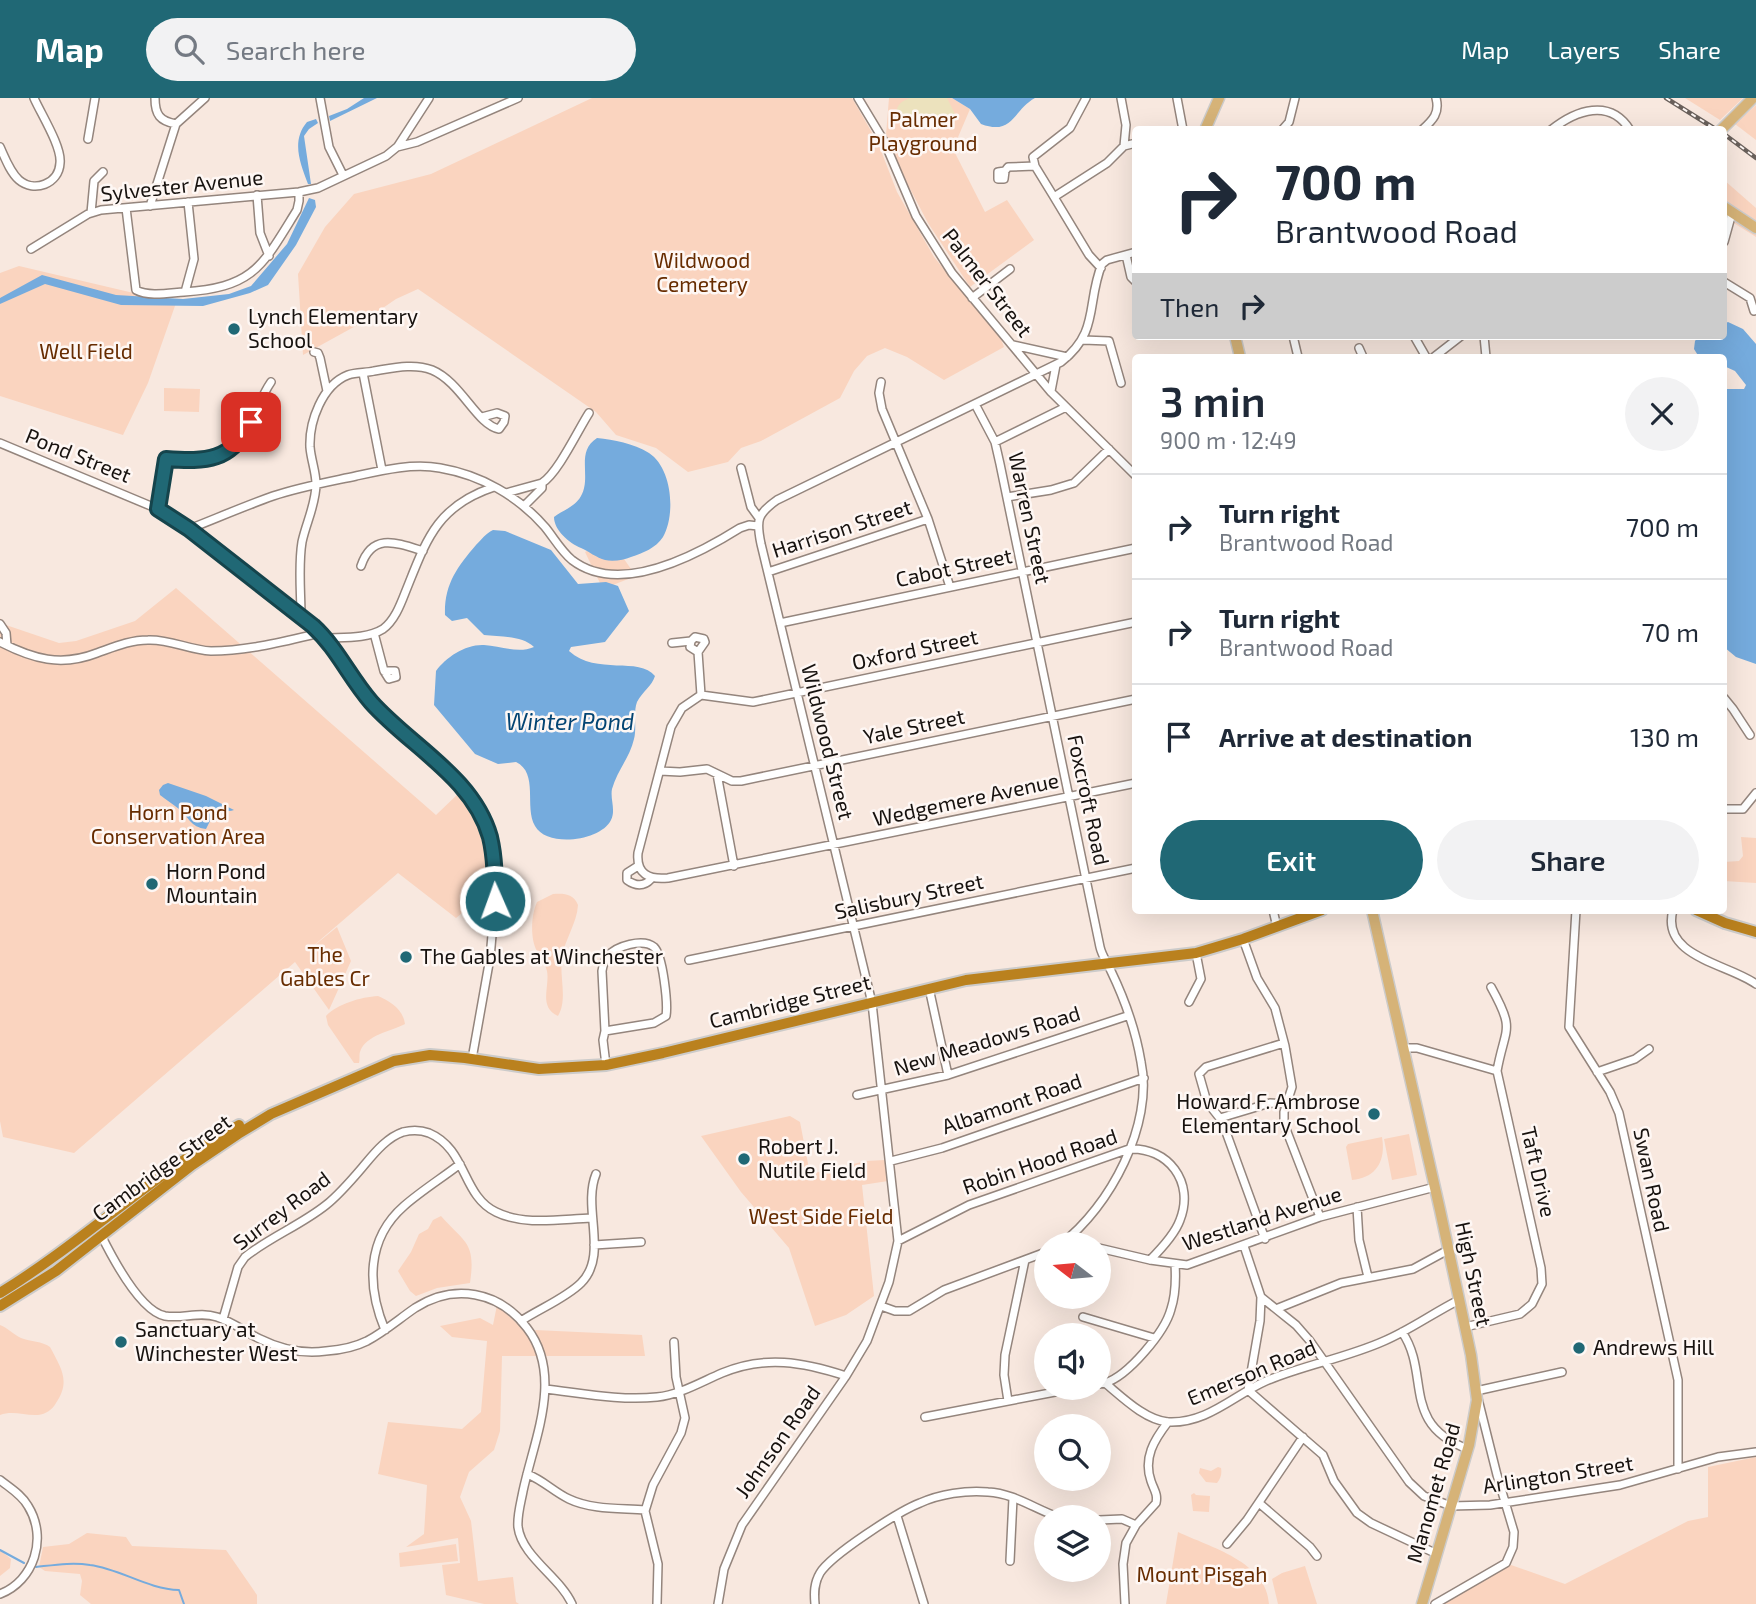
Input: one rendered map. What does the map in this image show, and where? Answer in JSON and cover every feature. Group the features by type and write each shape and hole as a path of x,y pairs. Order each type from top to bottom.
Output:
{"highway":[{"name":"Cambridge Street","path":"5,1294 74,1243 271,1114 399,1060 430,1055 539,1069 606,1065 984,977 1196,953 1311,914"},
{"path":"1707,914 1756,932"},
{"name":"Cambridge Street","path":"5,1294 77,1256 141,1198"},
{"path":"0,1306 5,1294"}],"main road":[{"path":"1207,126 1219,98"},
{"path":"1725,126 1753,98"},
{"path":"1728,210 1756,228"},
{"name":"High Street","path":"1373,914 1435,1187 1476,1391"},
{"name":"Manomet Road","path":"1422,1604 1468,1448 1475,1419 1476,1391"}],"street":[{"path":"0,147 14,173 25,183 39,186 54,178 59,169 60,156 34,98"},
{"path":"88,139 95,98"},
{"path":"155,98 155,111 163,122 176,124"},
{"path":"150,206 176,124 205,98"},
{"path":"320,98 329,147 343,175"},
{"path":"397,146 429,98"},
{"path":"397,146 417,142 518,98"},
{"name":"Palmer Street","path":"858,98 884,141 908,200 933,245 972,298 1051,392 1132,472"},
{"path":"1005,171 1012,166 1034,162 1070,128 1086,98"},
{"path":"1121,98 1126,125 1124,146"},
{"path":"1177,98 1182,126"},
{"path":"1285,126 1295,98"},
{"path":"1426,126 1434,119 1438,99"},
{"path":"1556,126 1576,114 1600,109 1618,114 1627,126"},
{"path":"1054,197 1107,163 1124,146 1132,144"},
{"name":"Sylvester Avenue","path":"31,249 101,210 318,188 386,156 397,146"},
{"path":"1034,162 1089,255 1101,268"},
{"path":"92,213 94,181 103,172"},
{"path":"126,208 136,290 156,293 185,292 213,289 238,281 256,270 269,256 297,210 299,192"},
{"path":"257,195 260,233 269,256"},
{"path":"185,292 194,259 188,202"},
{"path":"189,529 271,497 316,485 382,470 440,468 479,479 506,493 524,506 547,529 570,558 589,569 614,574 661,568 686,558 740,528 758,522 766,507 777,500 1056,365 1083,340 1101,268 1107,260 1132,253"},
{"path":"1126,255 1132,277"},
{"path":"972,298 1010,269"},
{"path":"1727,284 1750,298 1754,311"},
{"path":"1083,340 1108,340 1121,383"},
{"path":"1438,354 1456,340"},
{"path":"1012,345 1067,357"},
{"path":"1359,348 1362,354"},
{"path":"314,352 320,358 327,391"},
{"path":"1051,392 1056,365"},
{"path":"301,617 302,546 316,485 310,452 311,433 327,391 339,379 350,374 420,367 434,371 451,381 482,417"},
{"path":"363,373 382,470"},
{"path":"158,509 166,459 211,459 232,449 246,432 271,382"},
{"path":"881,382 881,409 928,519 950,587"},
{"name":"Warren Street","path":"975,404 995,442 1037,643"},
{"path":"995,442 1066,407"},
{"path":"506,493 548,479 589,413"},
{"name":"Pond Street","path":"0,443 158,509 189,529 325,638 370,701 414,745 460,785 477,807 488,831 494,869 495,919 472,1059"},
{"path":"1007,497 1051,490 1074,482 1109,449"},
{"name":"Wildwood Street","path":"741,468 751,507 758,522 796,692 872,1003 898,1241 881,1306"},
{"path":"524,506 542,488 542,483"},
{"path":"325,638 374,633 383,628 396,613 436,527 453,508 469,497 494,487"},
{"name":"Harrison Street","path":"768,572 928,519"},
{"path":"361,566 370,547 378,543 399,544 423,551"},
{"name":"Cabot Street","path":"780,623 1132,549"},
{"name":"Oxford Street","path":"701,695 753,702 1132,623"},
{"path":"0,624 6,633 4,644 37,658 63,661 79,659 124,643 145,640 159,640 209,651 274,643 316,634"},
{"path":"374,633 384,671"},
{"path":"639,868 627,873 627,880 633,885 640,885 651,879 639,868 638,853 677,714 688,702 701,695 698,652 705,642 704,639 695,637 691,641 672,643"},
{"path":"691,641 690,648 698,652"},
{"name":"Foxcroft Road","path":"1037,643 1100,947 1138,1048 1144,1077 1141,1113 1129,1149 1108,1191 1076,1232"},
{"name":"Yale Street","path":"660,771 680,772 701,768 732,781 741,780 1132,700"},
{"path":"1727,702 1750,735"},
{"path":"718,774 734,866"},
{"name":"Wedgemere Avenue","path":"651,879 734,866 1132,784"},
{"path":"1727,809 1743,809 1756,793"},
{"name":"Salisbury Street","path":"689,960 1132,869"},
{"path":"1274,914 1277,927"},
{"name":"Swan Road","path":"1576,914 1569,1023 1572,1033 1610,1092 1619,1113 1674,1355 1679,1391 1678,1469"},
{"path":"1673,914 1674,932 1690,952 1756,984"},
{"path":"1243,939 1257,978 1275,1008 1292,1082 1284,1116 1285,1128 1320,1217"},
{"path":"605,1031 654,1023 666,1016 661,965 658,953 651,945 629,945 614,950 606,958 602,971 606,1065"},
{"path":"1189,1002 1201,981 1196,953"},
{"path":"1404,1048 1416,1047 1497,1071 1508,1024 1504,1009 1491,987"},
{"path":"929,988 948,1075"},
{"name":"New Meadows Road","path":"857,1095 948,1075 1127,1016"},
{"path":"1265,1239 1220,1118 1207,1102 1199,1072 1206,1067 1284,1043"},
{"path":"1597,1072 1634,1059 1649,1049"},
{"name":"Taft Drive","path":"1465,1326 1520,1314 1532,1304 1542,1284 1541,1268 1497,1071"},
{"name":"Albamont Road","path":"891,1161 942,1148 1144,1077"},
{"path":"1220,1118 1270,1103 1287,1104"},
{"name":"Surrey Road","path":"223,1319 237,1267 245,1256 326,1206 391,1138 403,1132 424,1132 448,1145 478,1196 495,1212 524,1220 591,1218"},
{"name":"Robin Hood Road","path":"898,1241 969,1205 1129,1149 1142,1148 1169,1161 1177,1171 1184,1193 1180,1221 1150,1260"},
{"path":"385,1330 378,1313 372,1277 373,1263 382,1237 405,1205 460,1164"},
{"path":"521,1321 580,1284 590,1269 594,1245 591,1188 596,1174"},
{"name":"Westland Avenue","path":"1111,1251 1175,1264 1195,1263 1320,1217 1435,1187"},
{"path":"1357,1207 1359,1240 1368,1278"},
{"path":"101,1235 108,1250 151,1311 168,1316 204,1314 223,1319 261,1339 300,1351 342,1349 366,1341 432,1299 463,1292 488,1297 504,1306 531,1333 541,1354 545,1371 541,1416 518,1519 520,1535 525,1546 566,1592 572,1604"},
{"path":"594,1245 641,1242"},
{"path":"77,1256 94,1245 108,1250"},
{"path":"1244,1246 1261,1297 1248,1390 1323,1455 1334,1481 1357,1513 1371,1523 1437,1554"},
{"path":"1276,1309 1341,1283 1406,1272 1448,1250"},
{"path":"881,1306 895,1311 909,1311 944,1290 1034,1257"},
{"path":"1008,1401 1004,1375 1005,1355 1025,1260"},
{"path":"1111,1379 1139,1357 1171,1312 1175,1294 1175,1264"},
{"name":"Arlington Street","path":"1261,1297 1296,1325 1324,1360 1409,1482 1424,1496 1451,1506 1505,1503 1627,1483 1718,1457 1756,1452"},
{"name":"Emerson Road","path":"1111,1390 1138,1409 1168,1422 1194,1419 1215,1411 1248,1390 1301,1367 1365,1348 1402,1332 1459,1300"},
{"name":"Johnson Road","path":"718,1604 724,1569 742,1525 846,1376 867,1341 881,1306"},
{"path":"1083,1317 1154,1338"},
{"path":"1402,1332 1412,1359 1422,1406 1434,1427 1446,1438 1468,1448"},
{"path":"657,1604 658,1564 645,1510 653,1485 684,1426 685,1410 679,1391 674,1342"},
{"path":"545,1389 643,1398 659,1397 757,1362 780,1361 806,1364 846,1376"},
{"path":"1476,1391 1562,1372"},
{"name":"High Street","path":"1435,1604 1499,1568 1510,1556 1515,1537 1476,1391"},
{"path":"925,1418 1034,1396"},
{"path":"1125,1604 1125,1550 1136,1525 1156,1503 1158,1497 1150,1478 1148,1458 1150,1449 1168,1422"},
{"path":"1227,1544 1235,1537 1303,1437"},
{"path":"527,1474 539,1478 574,1501 595,1506 645,1510"},
{"path":"0,1480 27,1503 37,1536 35,1556 28,1573 17,1585 0,1594"},
{"path":"815,1604 815,1584 825,1566 920,1502 943,1496 986,1491 1034,1507"},
{"path":"1010,1561 1013,1498"},
{"path":"1259,1503 1317,1556"},
{"path":"897,1516 924,1604"},
{"path":"1111,1519 1122,1519 1136,1525"}],"green space":[{"name":"Wildwood Cemetery","path":"592,98 852,98 878,143 897,192 934,257 1001,339 1004,347 944,380 907,357 885,348 867,356 854,371 840,398 761,441 741,448 728,462 688,472 656,448 616,435 596,412 418,289 396,299 361,323 303,355 298,274 325,227 354,194 431,174"},
{"name":"Palmer Playground","path":"889,98 952,98 970,109 953,149 985,212 1007,200 1034,240 970,287 928,223 886,135"},
{"path":"1685,98 1743,98 1720,120"},
{"path":"1756,105 1756,140 1735,124"},
{"path":"1727,183 1756,208 1756,237 1727,219"},
{"name":"Well Field","path":"19,266 176,303 148,383 123,435 0,396 0,273"},
{"path":"164,388 200,389 199,412 164,411"},
{"path":"596,546 624,559 631,569 643,573 613,585 600,583 585,552"},
{"name":"Horn Pond Conservation Area","path":"176,588 436,815 460,792 478,818 487,848 491,910 467,909 456,918 398,873 305,953 337,927 351,961 329,1010 295,962 74,1153 3,1137 0,1121 0,618 6,625 59,643 76,641 135,621"},
{"path":"1741,837 1756,838 1756,883 1727,881 1727,862 1739,861 1743,856"},
{"path":"553,894 568,895 574,898 578,905 562,957 563,995 558,1016 548,1007 547,971 532,934 533,913 537,902"},
{"path":"378,996 399,1010 405,1024 367,1041 360,1052 359,1063 354,1063 328,1025 326,1016 350,1002"},
{"name":"West Side Field","path":"790,1116 800,1122 810,1174 866,1161 885,1160 888,1181 862,1185 874,1296 846,1315 815,1326 789,1248 741,1192 701,1136"},
{"path":"1409,1134 1417,1175 1392,1180 1384,1139"},
{"path":"1382,1137 1383,1153 1374,1172 1361,1179 1352,1180 1346,1147 1348,1144"},
{"path":"441,1216 467,1244 471,1259 470,1283 437,1288 416,1296 398,1271 419,1234"},
{"path":"497,1305 527,1333 538,1356 502,1356 500,1431 494,1450 469,1472 460,1497 471,1521 478,1581 513,1577 516,1602 519,1604 484,1604 446,1595 442,1565 460,1563 458,1538 406,1547 424,1534 427,1485 378,1474 388,1422 462,1429 481,1412 487,1341 452,1337 440,1326 480,1318 493,1325"},
{"path":"0,1325 21,1338 50,1347 61,1368 63,1388 51,1410 46,1413 0,1415"},
{"path":"535,1330 642,1335 645,1356 545,1356"},
{"path":"1756,1457 1756,1604 1442,1604 1511,1565 1565,1584 1688,1521 1708,1517 1708,1467"},
{"path":"1218,1467 1221,1472 1217,1483 1206,1482 1199,1473 1200,1468 1211,1471"},
{"path":"1194,1493 1210,1496 1209,1512 1193,1511 1191,1495"},
{"name":"Mount Pisgah","path":"1178,1532 1220,1550 1248,1567 1266,1589 1269,1604 1166,1604"},
{"path":"87,1533 126,1537 132,1546 226,1550 257,1595 257,1604 91,1604 80,1595 80,1574 45,1571 39,1567 43,1547 69,1544"},
{"path":"456,1544 458,1561 400,1567 399,1553"},
{"path":"0,1550 11,1559 10,1568 0,1576"},
{"name":"Mount Pisgah","path":"1305,1566 1317,1604 1278,1604 1272,1579"}],"sand":[{"path":"910,98 947,98 955,114 953,121 943,122 933,115 901,119 897,115 898,106"}],"water":[{"path":"364,98 377,98 330,121 329,116"},
{"path":"952,98 1035,98 1012,120 1000,127 992,127 981,124 970,109"},
{"path":"316,119 318,123 304,136 311,184 308,184 298,144 307,122"},
{"path":"309,198 315,200 316,207 296,245 268,285 250,293 203,306 121,305 45,284 0,304 0,298 42,275 116,295 183,299 229,294 251,286 287,244"},
{"path":"1727,322 1743,329 1756,344 1756,664 1736,657 1727,650 1727,389 1744,389 1746,385 1735,371 1727,367 1727,354 1697,354 1694,349 1696,340 1727,340"},
{"path":"597,438 630,444 649,453 663,469 670,492 670,516 663,537 649,550 622,560 605,560 576,546 563,535 555,522 554,517 572,506 581,496 585,481 585,457 590,444"},
{"name":"Winter Pond","path":"493,530 505,531 551,550 578,584 606,582 618,586 629,611 605,642 571,647 569,651 592,663 639,667 655,676 637,702 632,746 612,789 611,820 597,833 586,837 562,839 541,833 532,818 529,782 523,767 516,762 498,764 475,754 434,705 436,671 457,652 477,645 516,650 534,647 517,638 484,635 467,618 452,621 445,615 447,594 453,577 476,545"},
{"path":"168,783 206,796 234,810 211,812 206,829 201,828 160,795 159,790"}],"waterway":[{"path":"0,1550 24,1563"},
{"path":"36,1567 63,1564 101,1567 156,1586 179,1590 184,1604"}],"railway":[{"path":"1666,98 1711,126"},
{"path":"1727,136 1756,158"}],"place":[{"name":"Lynch Elementary School","path":"234,329"},
{"name":"Horn Pond Mountain","path":"152,884"},
{"name":"The Gables at Winchester","path":"406,957"},
{"name":"Howard F. Ambrose Elementary School","path":"1374,1114"},
{"name":"Robert J. Nutile Field","path":"744,1159"},
{"name":"Sanctuary at Winchester West","path":"121,1342"},
{"name":"Andrews Hill","path":"1579,1348"}],"route":[{"path":"251,422 239,442 222,455 195,461 166,459 158,509 189,529 313,626 329,642 370,701 414,745 460,785 481,814 490,839 495,901"}],"park label":[{"name":"The Gables Cr","path":"325,967"}]}
